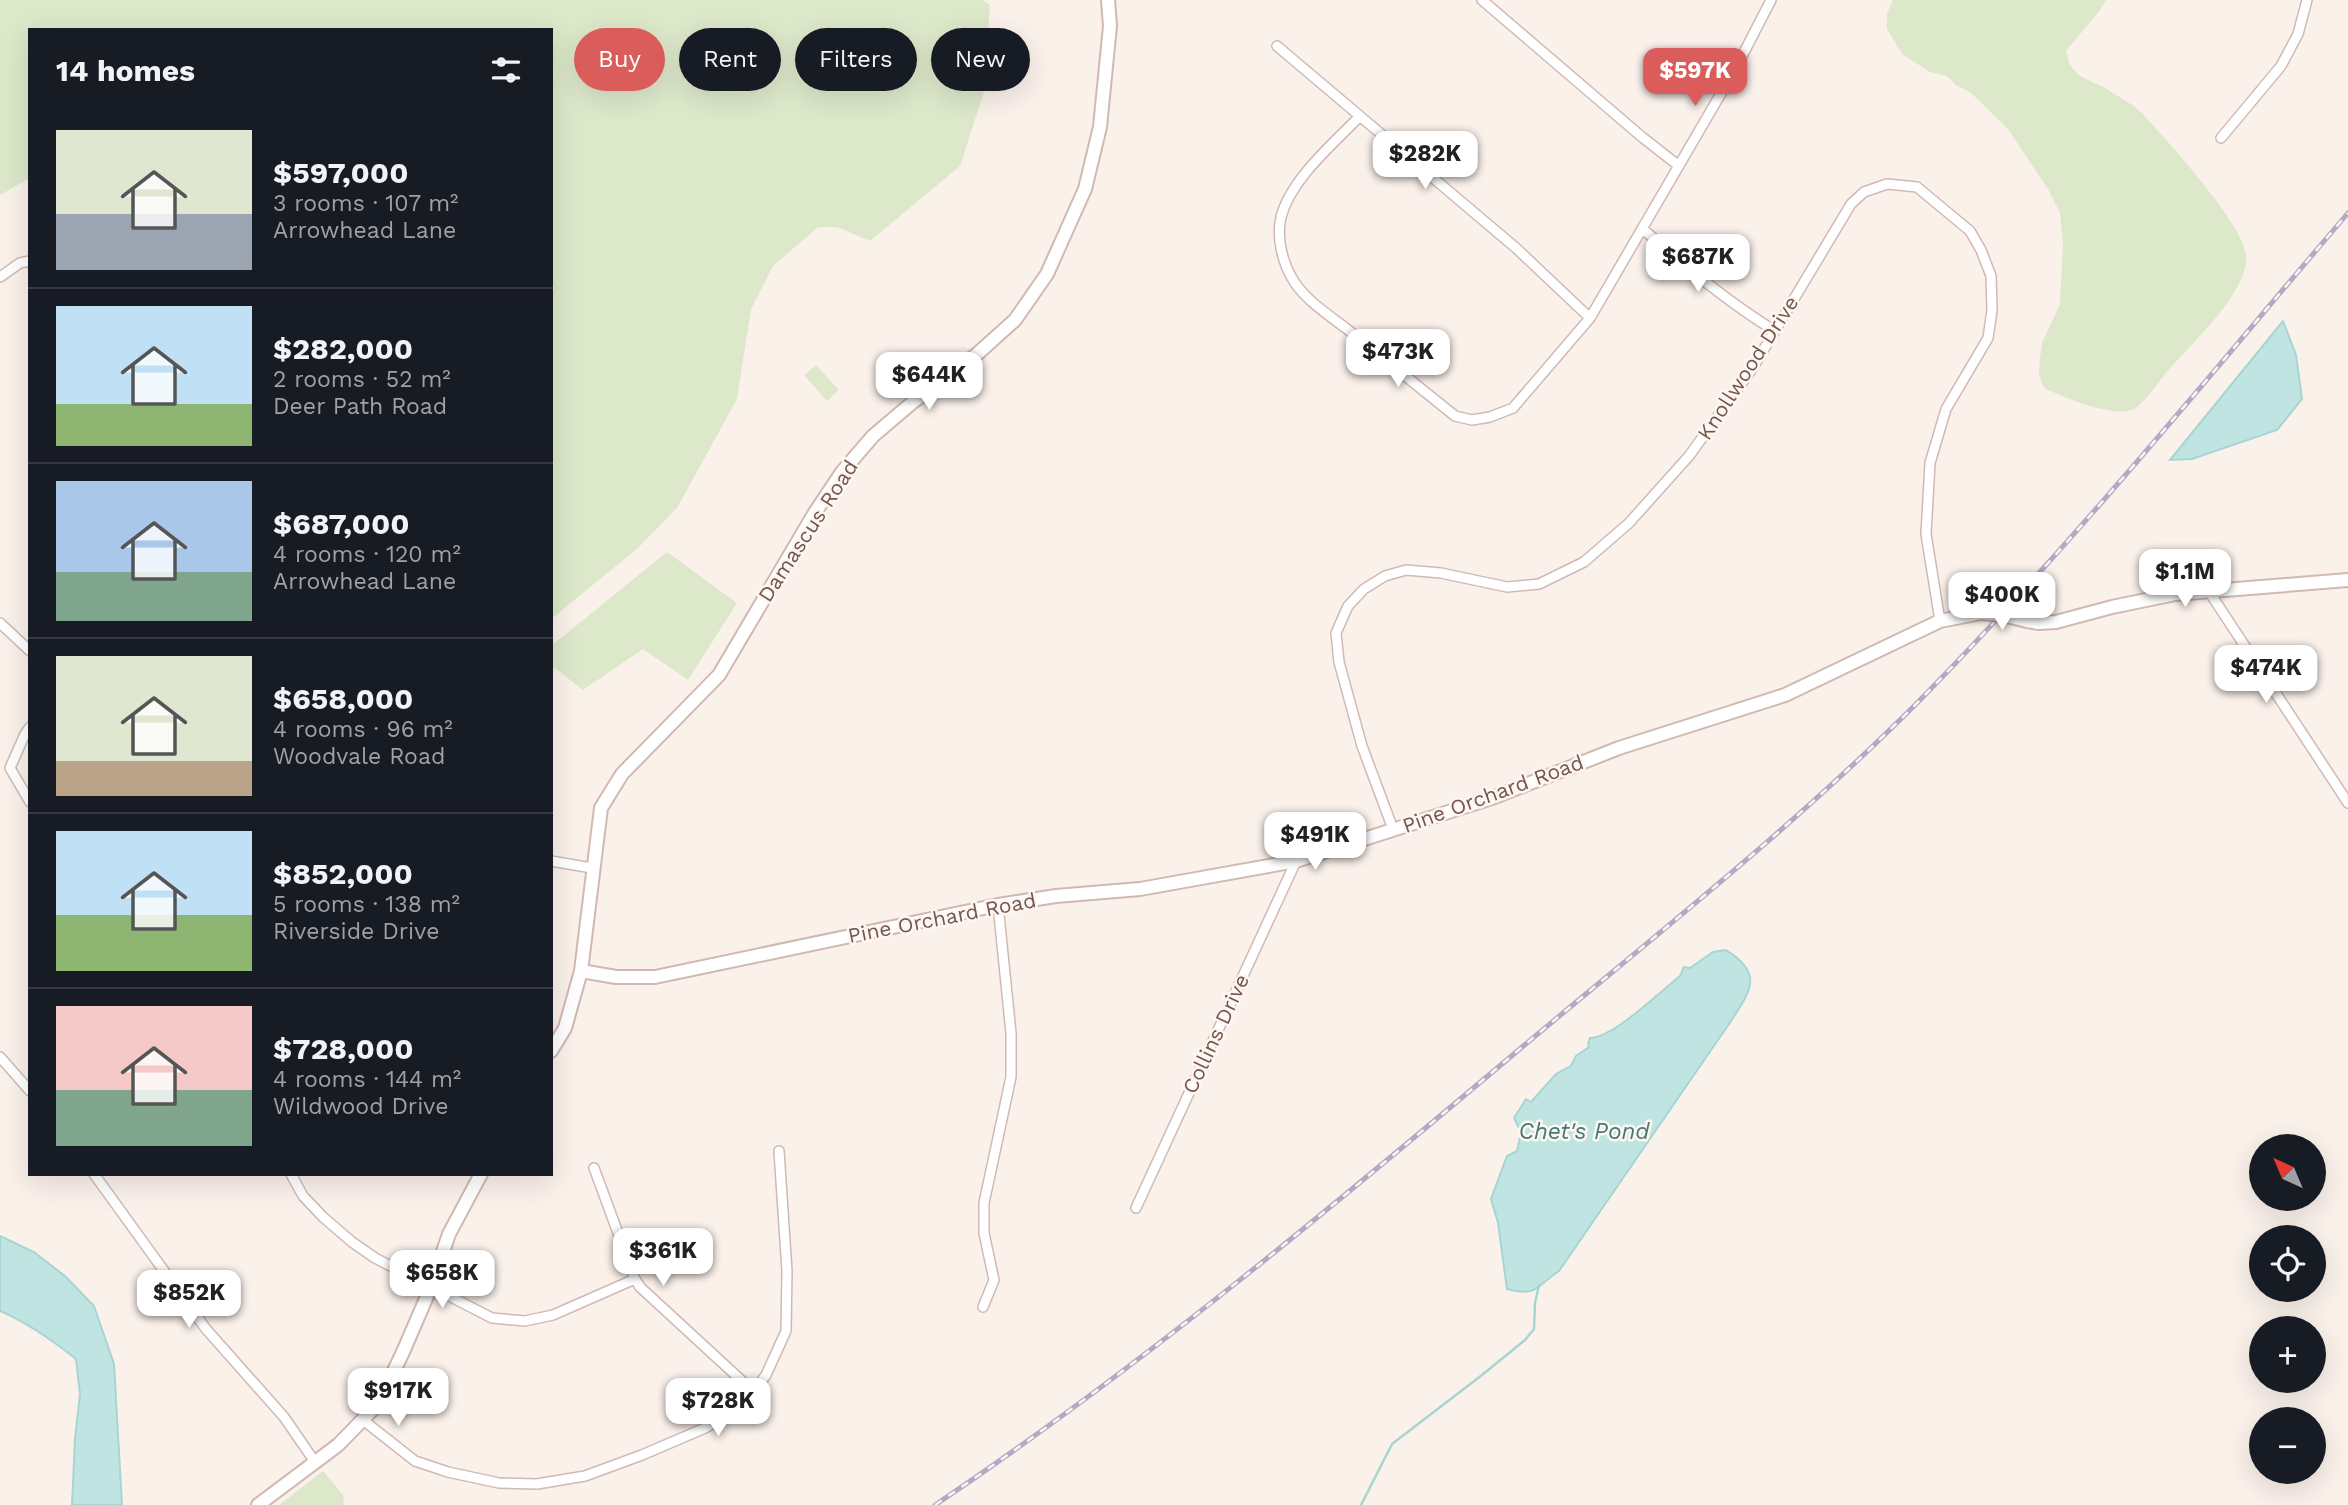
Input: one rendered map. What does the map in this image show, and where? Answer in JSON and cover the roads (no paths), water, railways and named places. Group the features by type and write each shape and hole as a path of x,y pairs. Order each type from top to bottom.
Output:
{"street":[{"name":"Damascus Road","path":"582,971 601,808 622,774 719,675 814,514 842,472 873,436 976,355 1015,320 1047,274 1085,189 1100,127 1110,26 1108,0"},
{"path":"1482,0 1679,166"},
{"path":"1359,117 1318,159 1292,193 1281,218 1280,246 1286,268 1297,286 1329,315 1455,416 1472,420 1490,417 1513,408 1590,318 1737,66 1771,0"},
{"path":"2221,138 2281,66 2298,34 2307,0"},
{"path":"1277,46 1516,248 1590,318"},
{"name":"Knollwood Drive","path":"1392,829 1362,746 1339,662 1336,634 1348,606 1364,589 1385,576 1406,570 1441,573 1507,587 1539,584 1584,562 1629,523 1689,456 1752,369 1851,204 1864,192 1887,184 1917,187 1970,231 1991,276 1992,310 1988,338 1946,409 1930,463 1926,534 1940,621"},
{"path":"1643,229 1750,316 1775,331"},
{"path":"0,277 20,263 28,261"},
{"name":"Pine Orchard Road","path":"582,971 616,976 654,977 998,905 1140,889 1296,861 1492,798 1619,748 1785,695 1940,621 1981,613 2001,614 2038,623 2056,622 2136,601 2208,590 2348,580"},
{"path":"2208,590 2348,803"},
{"path":"0,623 28,649"},
{"path":"10,768 28,729"},
{"path":"0,770 10,768"},
{"path":"10,768 28,799"},
{"path":"553,861 592,868"},
{"name":"Collins Drive","path":"1136,1208 1296,861"},
{"path":"983,1307 994,1280 984,1233 984,1203 1011,1077 1012,1033 998,905"},
{"path":"553,1049 565,1028 582,971"},
{"path":"0,1057 28,1089"},
{"path":"363,1420 415,1461 448,1472 499,1483 537,1484 585,1476 705,1428 744,1405 766,1375 786,1331 787,1271 779,1151"},
{"path":"594,1168 640,1287 754,1392"},
{"path":"95,1176 206,1329 284,1417 315,1462"},
{"path":"292,1176 303,1196 316,1210 374,1258 492,1318 525,1321 553,1314 635,1279"},
{"path":"258,1505 338,1445 378,1404 431,1287 449,1234 480,1176"}],"water":[{"path":"2283,321 2296,355 2302,399 2277,430 2192,459 2170,460"},
{"name":"Chet's Pond","path":"1726,950 1738,959 1750,976 1747,993 1729,1024 1559,1271 1531,1291 1507,1289 1498,1223 1491,1199 1507,1156 1517,1151 1521,1132 1514,1118 1526,1099 1531,1102 1556,1074 1571,1066 1576,1056 1589,1047 1590,1038 1611,1031 1623,1023 1680,976 1684,967 1690,968 1713,952"},
{"path":"0,1236 34,1252 66,1277 94,1306 114,1364 122,1505 72,1505 80,1394 76,1359 40,1332 0,1311"}],"waterway":[{"path":"1361,1505 1392,1444 1482,1375 1525,1340 1534,1329 1539,1285"}],"railway":[{"path":"935,1505 1087,1397 1234,1284 1674,921 1825,791 1921,699 2032,581 2139,460 2348,213"}]}
